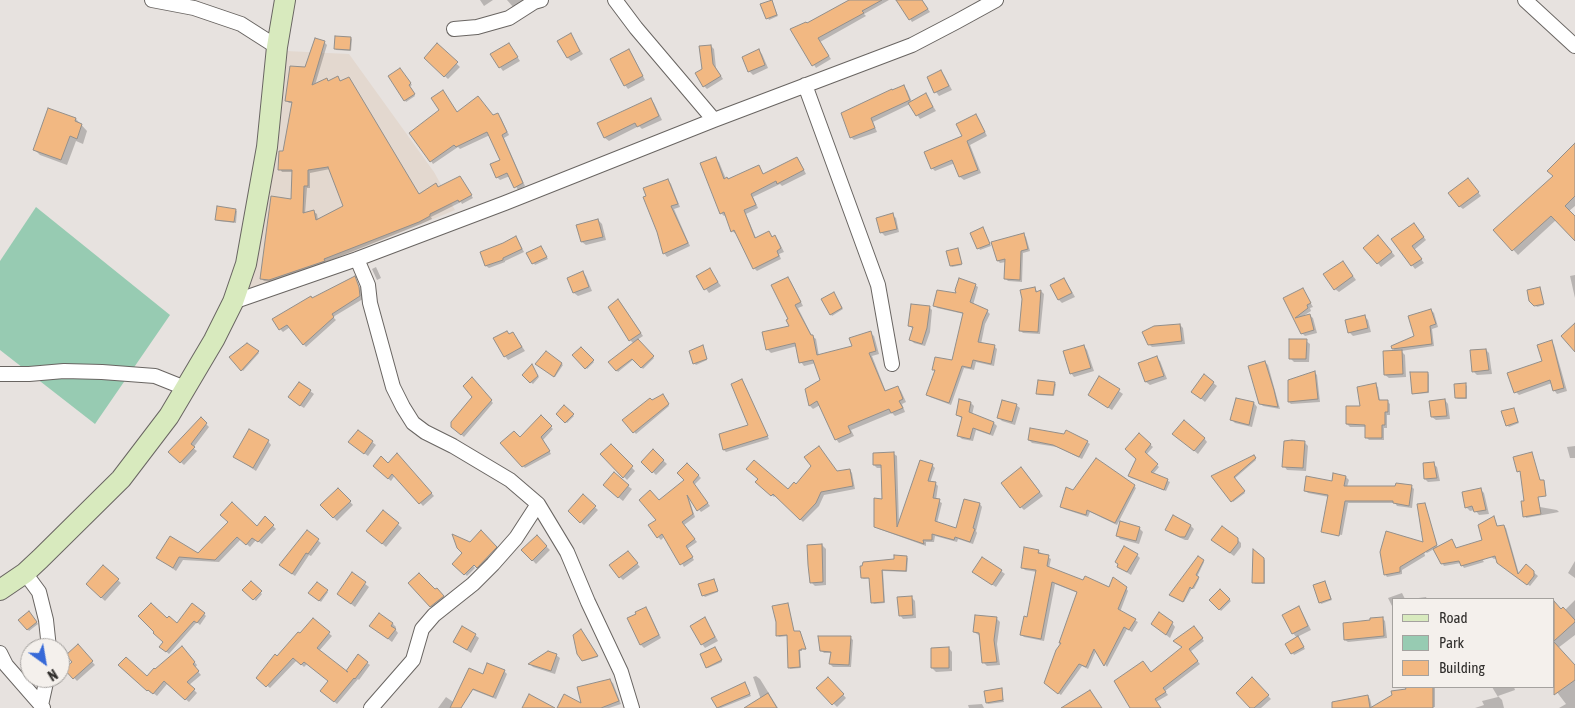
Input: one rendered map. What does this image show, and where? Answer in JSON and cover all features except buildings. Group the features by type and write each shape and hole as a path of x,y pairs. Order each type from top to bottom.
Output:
{"main road":[{"path":"0,590 25,572 121,479 169,416 214,340 233,302 246,264 267,147 276,47 285,0"}],"street":[{"path":"152,0 194,8 241,24 276,47"},
{"path":"454,29 477,27 508,18 534,2 541,0"},
{"path":"615,0 636,28 714,120"},
{"path":"233,302 357,259 505,203 912,44 996,0"},
{"path":"1525,0 1575,46"},
{"path":"805,85 878,286 892,364"},
{"path":"357,259 368,286 370,303 394,388 413,423 425,432 454,446 510,480 538,504 567,552 621,672 632,708"},
{"path":"0,374 64,371 155,376 185,388"},
{"path":"371,708 413,660 422,629 434,615 473,584 493,564 516,538 538,504"},
{"path":"25,572 39,592 46,620 48,638"},
{"path":"0,653 6,664 42,706"},
{"path":"42,706 45,688"}],"shaded area":[{"path":"286,51 349,54 434,172 455,210 319,266 249,290 270,143"}],"green space":[{"path":"36,207 170,315 95,424 0,350 0,261"}]}
